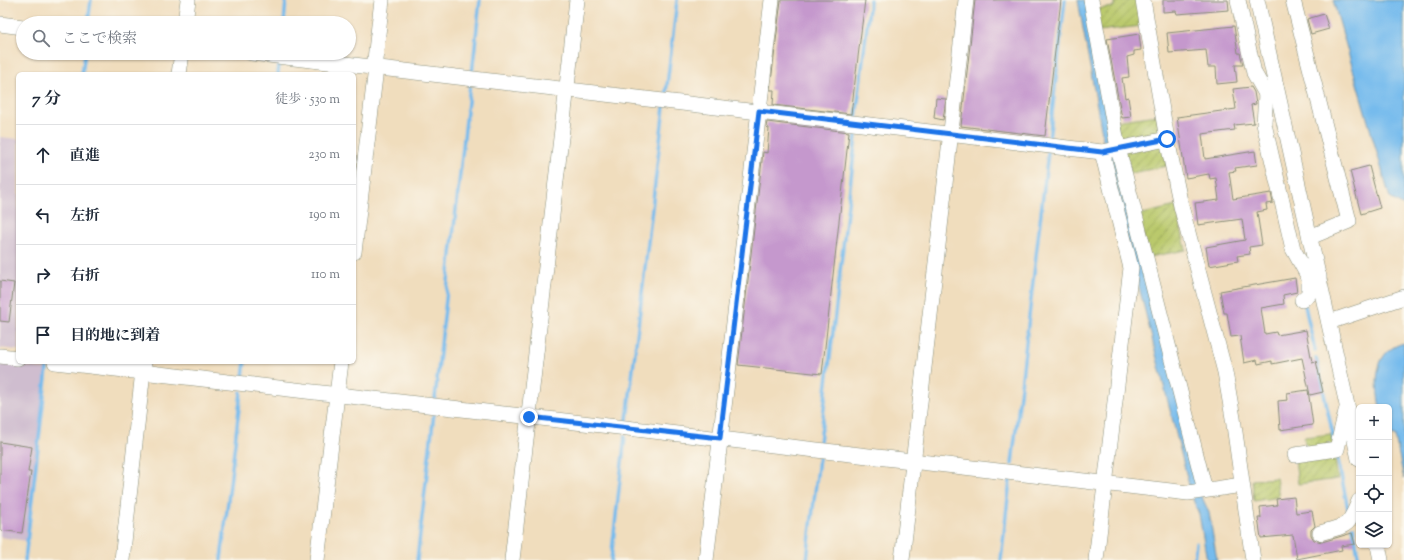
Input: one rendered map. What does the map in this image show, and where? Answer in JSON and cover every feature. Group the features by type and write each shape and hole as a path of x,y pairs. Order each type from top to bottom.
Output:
{"street":[{"path":"186,16 188,0"},
{"path":"356,234 382,0"},
{"path":"512,560 577,0"},
{"path":"706,560 772,0"},
{"path":"902,560 966,0"},
{"path":"1091,0 1112,150 1131,268 1096,560"},
{"path":"1143,0 1167,139 1181,206 1225,372 1253,560"},
{"path":"1238,0 1254,73 1272,93"},
{"path":"1257,0 1272,93 1310,237 1314,277 1329,322 1356,446"},
{"path":"1293,0 1349,221 1310,237"},
{"path":"0,24 16,26"},
{"path":"179,72 181,60"},
{"path":"309,60 951,134 1112,150 1167,139"},
{"path":"1272,93 1264,124 1269,148 1293,248 1314,277"},
{"path":"1112,150 1199,491"},
{"path":"1302,300 1309,294 1314,277"},
{"path":"1329,322 1404,297"},
{"path":"0,356 16,358"},
{"path":"91,364 144,367 337,395 1105,483 1199,491 1242,485"},
{"path":"317,560 341,364"},
{"path":"122,560 144,367"},
{"path":"1295,455 1337,449 1347,406"},
{"path":"1320,533 1347,525 1352,519 1356,509"},
{"path":"1379,548 1381,560"}],"shaded area":[{"path":"0,137 16,139 16,350 0,348"},
{"path":"0,363 47,369 27,541 0,537"}],"green space":[{"path":"1137,0 1141,26 1099,31 1096,9 1114,7 1114,2"},
{"path":"1157,115 1160,133 1119,144 1115,121"},
{"path":"1163,145 1167,166 1127,174 1121,151"},
{"path":"1176,206 1186,250 1149,257 1138,215"},
{"path":"1331,434 1333,446 1306,450 1304,437"},
{"path":"1334,453 1338,479 1298,484 1295,459"},
{"path":"1276,478 1279,497 1254,501 1252,480"}],"water":[{"path":"1078,0 1086,0 1202,497 1209,513 1217,560 1207,560 1199,514 1192,497 1106,156"},
{"path":"1333,0 1404,0 1404,206 1390,198"},
{"path":"1404,343 1404,479 1395,436 1392,436 1392,404 1379,404 1377,388 1378,369 1381,360 1386,353 1394,347"}],"building":[{"path":"781,0 865,0 851,114 773,105 774,90 770,90"},
{"path":"975,0 1061,0 1045,136 961,126"},
{"path":"1163,0 1228,0 1229,10 1177,14 1176,11 1163,12"},
{"path":"1324,14 1329,29 1311,34 1307,19"},
{"path":"1234,26 1238,53 1240,53 1243,65 1235,65 1237,82 1217,84 1216,67 1208,67 1206,50 1169,53 1167,33"},
{"path":"1139,34 1141,50 1134,51 1134,55 1127,57 1129,77 1122,78 1125,98 1128,97 1131,117 1122,118 1107,39"},
{"path":"1251,87 1254,92 1256,104 1251,105 1254,123 1234,125 1235,130 1202,134 1205,159 1255,151 1257,165 1235,168 1236,171 1229,172 1233,199 1271,193 1273,203 1266,204 1267,210 1257,212 1262,245 1249,247 1250,254 1237,256 1238,261 1209,266 1206,247 1245,240 1242,219 1198,225 1195,203 1219,200 1216,178 1210,179 1209,174 1186,178 1177,117 1236,109 1233,89"},
{"path":"936,98 946,99 943,120 934,118"},
{"path":"767,122 849,132 822,374 738,365 763,152 767,153 769,128 766,127"},
{"path":"1369,166 1380,208 1361,214 1350,171"},
{"path":"1295,278 1297,292 1283,295 1284,304 1261,308 1265,334 1276,332 1277,335 1306,330 1312,362 1316,361 1323,392 1310,395 1302,358 1272,364 1272,361 1258,364 1257,360 1244,363 1240,336 1231,337 1227,313 1224,313 1220,291"},
{"path":"0,281 14,283 9,322 0,321"},
{"path":"1308,390 1313,425 1280,430 1278,401 1288,400 1287,393"},
{"path":"0,442 32,447 28,472 31,472 22,533 0,530"},
{"path":"1294,497 1296,513 1312,511 1315,526 1311,530 1311,535 1314,540 1322,542 1352,533 1355,544 1341,546 1342,550 1297,559 1293,535 1261,538 1258,518 1261,518 1260,507 1277,505 1276,499"}],"waterway":[{"path":"89,16 91,0"},
{"path":"285,16 286,0"},
{"path":"472,74 480,0"},
{"path":"666,94 677,0"},
{"path":"856,119 870,0"},
{"path":"1049,140 1065,0"},
{"path":"82,72 84,60"},
{"path":"278,72 279,64"},
{"path":"435,398 470,84"},
{"path":"627,420 664,107"},
{"path":"820,442 857,128"},
{"path":"1012,464 1048,152"},
{"path":"1305,306 1315,350"},
{"path":"1316,358 1334,439"},
{"path":"243,377 245,364"},
{"path":"25,560 47,369"},
{"path":"221,560 241,392"},
{"path":"417,560 434,413"},
{"path":"611,560 625,436"},
{"path":"1337,455 1348,509"},
{"path":"807,560 819,458"},
{"path":"1001,560 1010,480"},
{"path":"1353,527 1359,560"},
{"path":"1194,560 1196,543"}],"route":[{"path":"529,417 720,438 759,111 1102,152 1167,139"}]}
